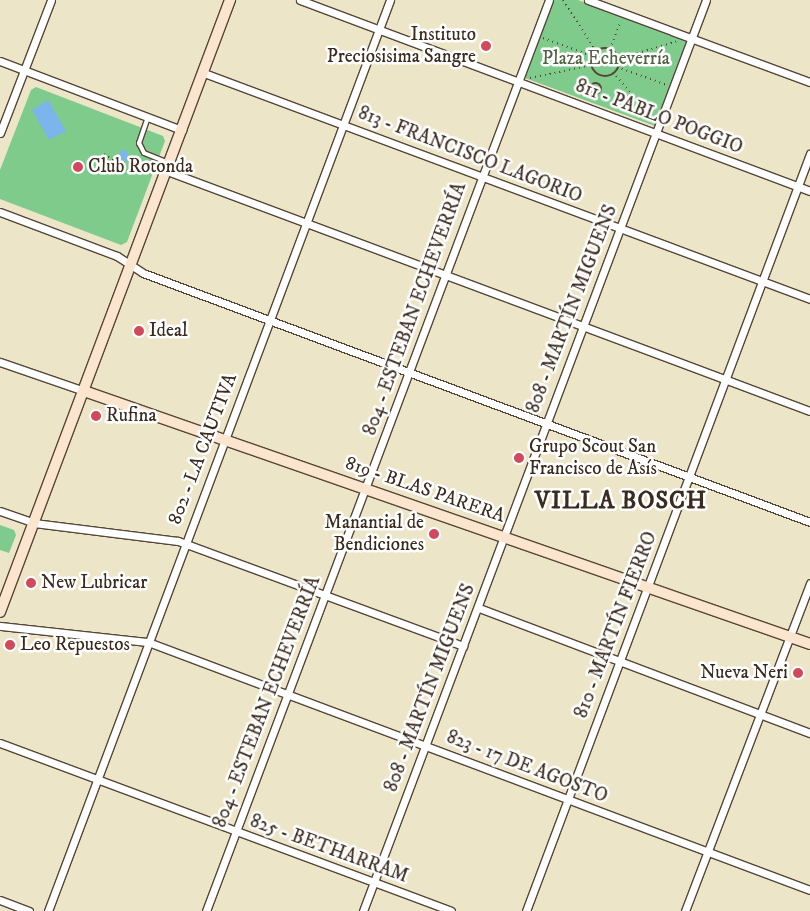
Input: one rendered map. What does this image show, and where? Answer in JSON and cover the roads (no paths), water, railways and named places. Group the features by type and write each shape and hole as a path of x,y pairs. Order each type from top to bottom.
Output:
{"street":[{"path":"0,133 51,0"},
{"path":"0,612 230,0"},
{"name":"811 - PABLO POGGIO","path":"300,0 518,81 658,130 810,191"},
{"name":"802 - LA CAUTIVA","path":"48,911 269,320 308,223 390,0"},
{"name":"804 - ESTEBAN ECHEVERRÍA","path":"206,911 366,488 481,176 549,0"},
{"path":"588,0 693,37 810,82"},
{"name":"808 - MARTÍN MIGUENS","path":"363,911 479,608 546,424 706,0"},
{"path":"0,60 182,130"},
{"name":"813 - FRANCISCO LAGORIO","path":"204,72 810,299"},
{"name":"810 - MARTÍN FIERRO","path":"526,911 810,154"},
{"path":"168,167 308,223 810,411"},
{"path":"0,212 118,256 143,273 810,522"},
{"path":"0,362 84,391"},
{"name":"819 - BLAS PARERA","path":"84,391 226,438 810,644"},
{"path":"0,511 34,523 185,543 463,646"},
{"path":"686,911 810,583"},
{"path":"479,608 810,733"},
{"name":"823 - 17 DE AGOSTO","path":"0,626 148,642 425,745 566,801 810,890"},
{"name":"825 - BETHARRAM","path":"0,743 450,911"},
{"path":"0,900 29,911"}],"lane":[{"path":"148,117 139,143 144,153 168,167"}],"water":[{"path":"48,100 66,131 49,140 32,110"},
{"path":"122,150 127,151 129,159 112,169 112,164"}],"place":[{"name":"Instituto Preciosisima Sangre","path":"486,46"},
{"name":"Club Rotonda","path":"78,167"},
{"name":"Ideal","path":"139,331"},
{"name":"Rufina","path":"96,416"},
{"name":"Grupo Scout San Francisco de Asís","path":"519,458"},
{"name":"Manantial de Bendiciones","path":"434,534"},
{"name":"New Lubricar","path":"31,583"},
{"name":"Leo Repuestos","path":"10,645"},
{"name":"Nueva Neri","path":"798,673"}],"district":[{"name":"VILLA BOSCH","path":"621,502"}],"park label":[{"name":"Plaza Echeverría","path":"606,59"}]}
